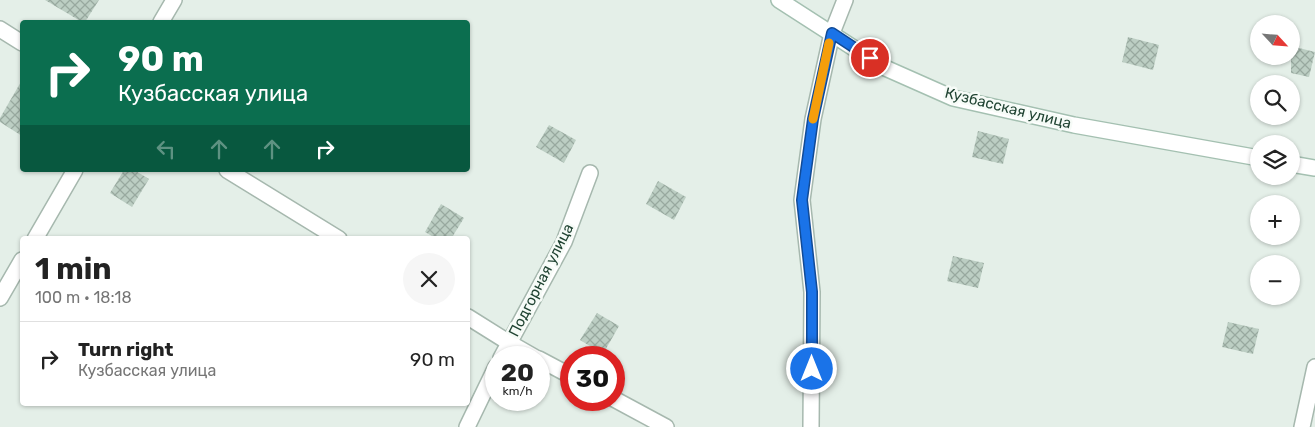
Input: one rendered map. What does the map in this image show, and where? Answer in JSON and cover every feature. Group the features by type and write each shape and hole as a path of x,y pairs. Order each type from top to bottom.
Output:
{"street":[{"path":"161,20 174,0"},
{"name":"Кузбасская улица","path":"779,0 883,67 953,98 1074,125 1250,156"},
{"path":"811,427 812,292 802,200 813,119 832,33 845,0"},
{"path":"0,29 20,42"},
{"path":"1300,166 1315,168"},
{"path":"37,236 73,172"},
{"path":"230,172 334,236"},
{"name":"Подгорная улица","path":"506,346 564,242 590,173"},
{"path":"0,298 20,263"},
{"path":"470,318 516,346"},
{"path":"1302,427 1315,367"},
{"path":"467,427 485,390"},
{"path":"625,405 666,427"}],"building":[{"path":"45,0 99,0 86,20 79,20"},
{"path":"1128,37 1159,45 1153,70 1122,62"},
{"path":"1300,48 1315,52 1309,77 1291,73 1291,65 1300,65"},
{"path":"20,83 20,135 0,122 0,118"},
{"path":"549,125 576,140 564,163 536,147"},
{"path":"978,131 1009,139 1003,164 972,157"},
{"path":"123,172 137,172 149,179 132,207 110,193"},
{"path":"658,181 686,197 674,220 646,204"},
{"path":"441,204 464,218 453,236 432,236 425,232"},
{"path":"953,256 984,263 978,288 947,281"},
{"path":"597,313 619,326 608,346 590,346 580,340"},
{"path":"1228,322 1259,329 1253,354 1222,347"}],"slow traffic":[{"path":"813,119 829,43"}],"route":[{"path":"812,369 812,292 802,200 813,119 832,33 870,58"}]}
